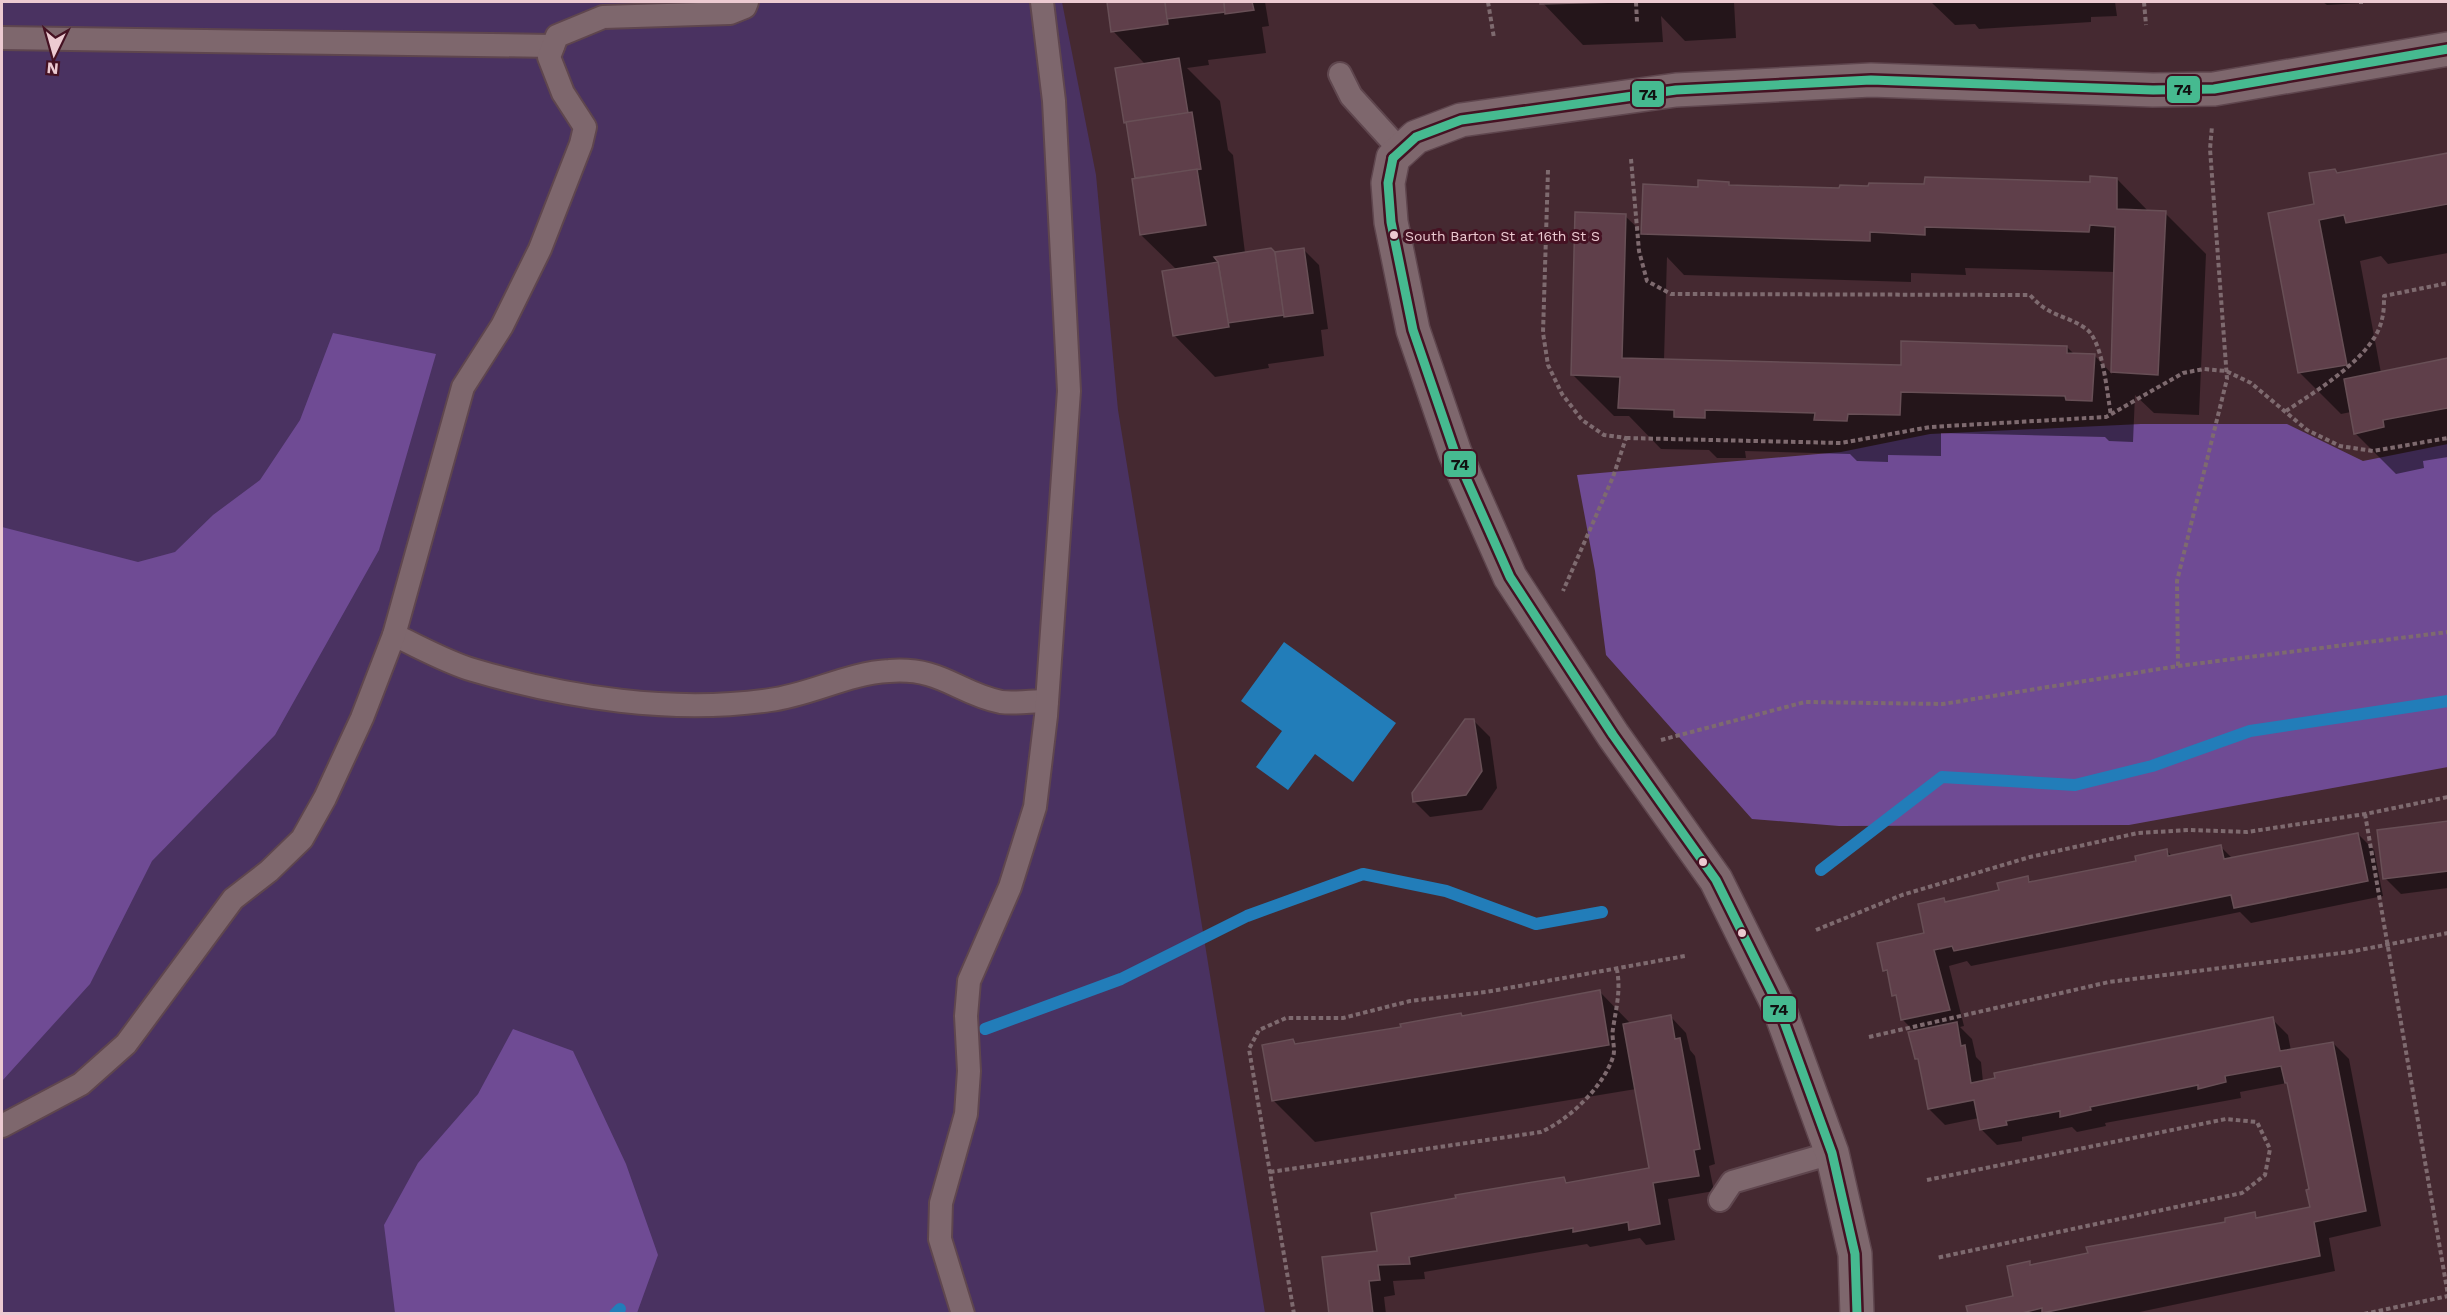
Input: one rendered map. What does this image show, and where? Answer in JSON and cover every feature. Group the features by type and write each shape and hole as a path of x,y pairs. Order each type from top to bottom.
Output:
{"street":[{"path":"1857,1314 1855,1254 1832,1153 1778,1005 1716,880 1613,735 1510,577 1455,453 1413,330 1391,222 1388,183 1397,155 1416,137 1461,120 1676,90 1871,80 2153,90 2214,89 2448,49"}],"lane":[{"path":"2,1126 81,1084 126,1044 233,899 269,871 302,839 325,798 362,718 394,635 463,387 502,326 540,249 581,144 585,128 563,93 549,57 557,36 603,17 730,13 745,7 747,2"},
{"path":"963,1314 940,1239 940,1203 966,1114 969,1071 966,1016 969,981 1010,887 1035,807 1047,701 1069,391 1054,100 1042,2"},
{"path":"2,38 553,46"},
{"path":"1340,74 1351,96 1397,155"},
{"path":"394,635 471,670 535,686 658,704 730,705 774,700 832,682 888,670 926,671 1003,702 1047,701"},
{"path":"1720,1200 1732,1182 1832,1153"}],"path":[{"path":"1488,2 1494,38"},
{"path":"1636,2 1637,22"},
{"path":"2144,2 2146,25"},
{"path":"2178,666 2177,581 2227,379 2210,149 2214,89"},
{"path":"1631,159 1638,251 1647,281 1671,294 2030,295 2042,308 2087,328 2098,348 2110,415"},
{"path":"1548,170 1543,333 1548,365 1562,394 1582,420 1604,435 1626,438 1841,443 1930,427 2110,415 2183,373 2204,369 2226,371 2251,383 2307,430 2340,446 2373,451 2448,438"},
{"path":"2286,411 2340,375 2365,350 2382,321 2384,296 2448,283"},
{"path":"1561,595 1613,477 1626,438"},
{"path":"1660,740 1805,702 1944,704 2178,666 2448,632"},
{"path":"1816,930 1913,891 2030,857 2138,833 2189,830 2247,832 2365,814 2448,797"},
{"path":"2364,1314 2448,1296 2365,814"},
{"path":"1869,1037 2109,982 2349,952 2448,933"},
{"path":"1294,1314 1249,1049 1258,1030 1286,1018 1343,1018 1410,1001 1486,992 1685,956"},
{"path":"1270,1172 1541,1132 1560,1124 1605,1076 1614,1054 1612,1033 1620,988 1617,970"},
{"path":"1927,1180 2226,1119 2257,1122 2270,1149 2265,1174 2242,1193 1936,1258"}],"shaded area":[{"path":"2,2 1062,2 1096,175 1118,410 1265,1313 2,1313"},
{"path":"333,333 436,354 379,550 275,735 152,861 90,984 2,1081 2,527 138,562 175,552 213,515 260,480 300,420"},
{"path":"2141,424 2287,424 2363,461 2448,444 2448,767 2129,825 1839,826 1752,819 1606,655 1595,571 1577,475 1841,452 1930,434"},
{"path":"513,1029 573,1051 626,1164 658,1255 637,1313 395,1313 384,1225 418,1163 478,1094"}],"water":[{"path":"1284,642 1396,723 1353,782 1315,754 1288,790 1256,767 1282,731 1241,701"}],"building":[{"path":"1107,2 1165,2 1168,24 1111,32"},
{"path":"1165,2 1224,2 1225,12 1167,19"},
{"path":"1224,2 1252,2 1254,10 1225,14"},
{"path":"1540,2 1618,2 1540,4"},
{"path":"1179,58 1188,113 1124,123 1115,68"},
{"path":"1192,112 1201,169 1135,178 1126,122"},
{"path":"2448,153 2448,204 2346,223 2344,215 2319,220 2347,365 2298,373 2268,213 2314,204 2309,173 2335,169 2337,173"},
{"path":"1197,169 1206,225 1140,235 1132,179"},
{"path":"2090,176 2117,178 2117,209 2166,211 2158,375 2111,372 2115,227 2090,225 2089,232 1925,227 1925,235 1870,232 1870,241 1641,234 1643,184 1698,187 1698,180 1729,182 1729,185 1839,188 1840,185 1868,186 1869,183 1924,184 1925,177 2090,182"},
{"path":"1575,212 1626,214 1622,358 1901,365 1901,341 2067,346 2067,353 2095,354 2092,401 2066,400 2065,396 1901,392 1900,415 1848,414 1847,421 1814,420 1815,413 1705,410 1705,418 1674,417 1674,410 1618,408 1620,377 1571,375"},
{"path":"1271,248 1275,252 1284,315 1228,323 1218,262 1214,257"},
{"path":"1304,248 1313,313 1284,317 1275,252"},
{"path":"1218,262 1229,327 1173,336 1162,271"},
{"path":"2448,358 2448,408 2383,420 2384,427 2354,434 2344,379"},
{"path":"1465,719 1474,719 1482,771 1466,795 1413,802 1412,793"},
{"path":"2448,821 2448,871 2383,879 2377,830"},
{"path":"2358,833 2368,881 2234,908 2231,895 1954,951 1952,946 1934,950 1950,1010 1901,1020 1896,995 1892,996 1887,970 1883,971 1877,943 1924,933 1918,904 1944,898 1945,902 1999,890 1997,883 2028,876 2029,882 2136,861 2135,856 2167,849 2168,856 2221,845 2224,859"},
{"path":"1600,990 1609,1045 1272,1101 1262,1045 1293,1039 1295,1044 1401,1027 1400,1024 1461,1013 1462,1016"},
{"path":"1671,1015 1675,1039 1680,1038 1700,1149 1694,1150 1699,1176 1653,1183 1660,1224 1629,1230 1628,1222 1573,1232 1573,1228 1409,1257 1410,1264 1378,1265 1380,1280 1369,1281 1373,1314 1329,1314 1322,1257 1377,1251 1371,1213 1456,1198 1455,1195 1564,1177 1566,1183 1649,1168 1623,1024"},
{"path":"2273,1017 2280,1051 2333,1042 2366,1211 2314,1222 2320,1256 2042,1313 2042,1308 2018,1314 1968,1314 1966,1306 2013,1296 2007,1266 2030,1261 2030,1265 2088,1253 2086,1247 2225,1222 2225,1218 2255,1212 2256,1218 2310,1207 2306,1190 2309,1189 2287,1083 2285,1083 2281,1066 2225,1076 2226,1082 2198,1089 2198,1085 2090,1107 2091,1110 2060,1117 2060,1111 2006,1121 2007,1125 1980,1130 1974,1100 1928,1109 1918,1059 1915,1059 1908,1032 1957,1022 1961,1046 1965,1045 1971,1083 1995,1078 1994,1073"}],"waterway":[{"path":"1821,870 1942,777 2075,785 2152,766 2250,731 2448,701"},
{"path":"985,1029 1121,979 1247,916 1363,874 1446,891 1536,924 1602,912"},
{"path":"615,1314 620,1309"}],"transit line":[{"name":"74","path":"1393,158 1416,137 1461,120 1676,90 1871,80 2153,90 2214,89 2448,49"},
{"name":"74","path":"1393,158 1388,183 1391,222 1413,330 1455,453 1510,577 1613,735 1716,880 1778,1005 1832,1153 1855,1254 1857,1314"}],"place":[{"name":"South Barton St at 16th St S","path":"1394,235"}]}
